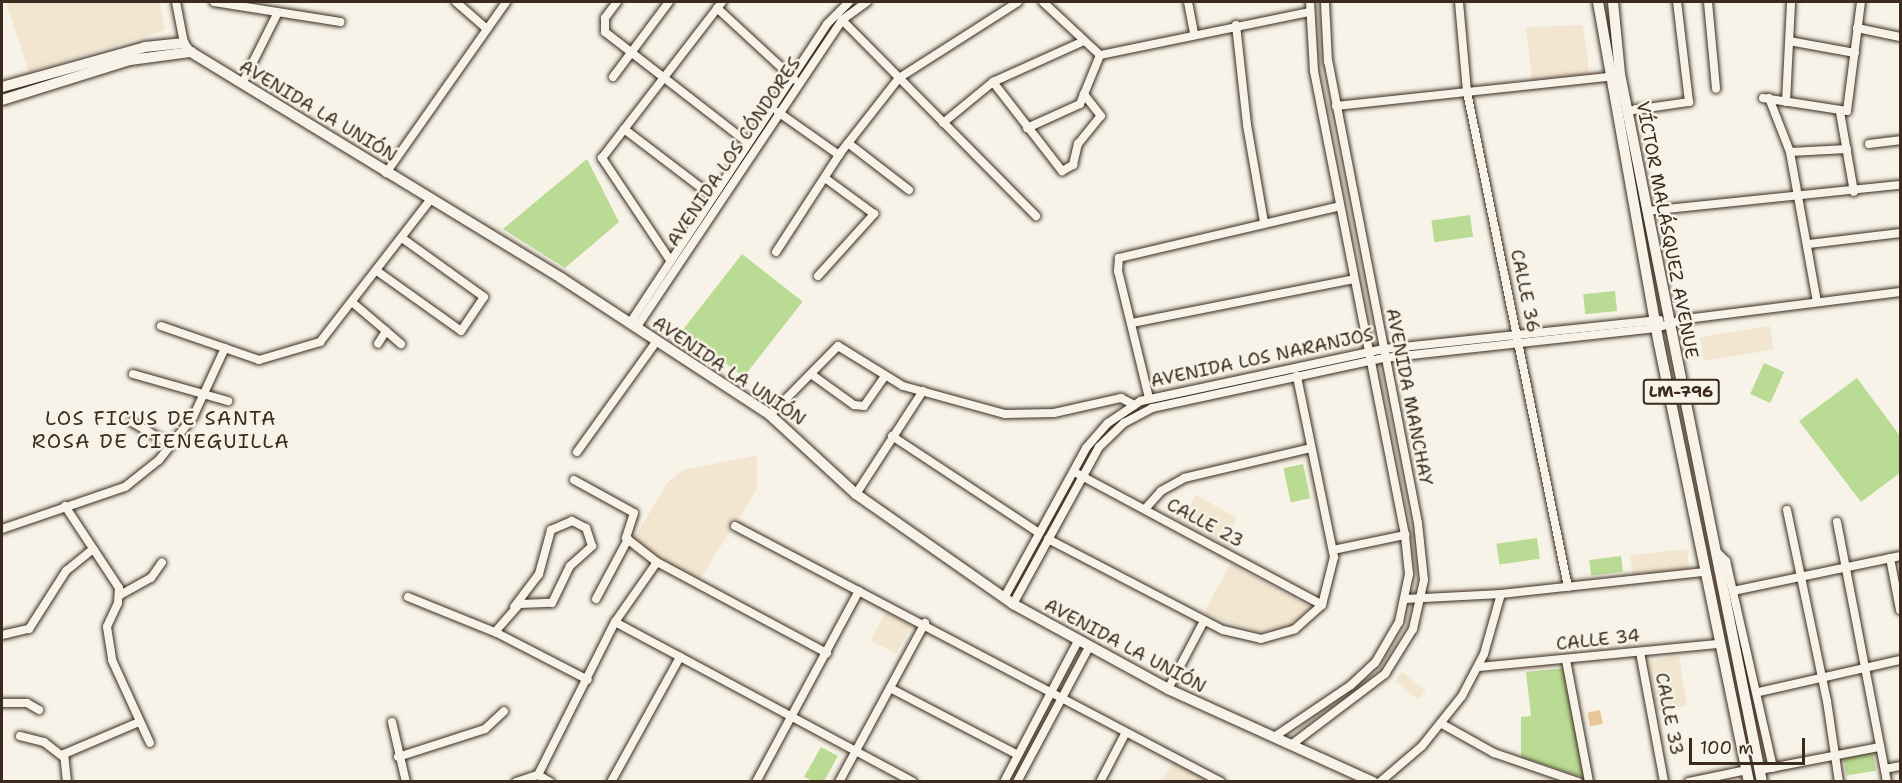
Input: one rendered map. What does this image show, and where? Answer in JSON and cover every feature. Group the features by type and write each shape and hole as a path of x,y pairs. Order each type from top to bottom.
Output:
{"main road":[{"name":"VÍCTOR MALÁSQUEZ AVENUE","path":"1598,2 1608,77 1655,323 1748,776"},
{"name":"VÍCTOR MALÁSQUEZ AVENUE","path":"1613,2 1615,47 1627,111 1712,547 1761,776"},
{"path":"2,85 145,46 184,42"},
{"path":"2,100 119,63 191,52"},
{"name":"AVENIDA LA UNIÓN","path":"191,52 431,199 770,415 856,494 1008,601 1168,689 1373,782"}],"street":[{"path":"176,2 184,42 191,52"},
{"path":"214,2 340,22"},
{"path":"456,2 487,29"},
{"path":"386,173 506,2"},
{"path":"617,2 605,18 605,32 748,143"},
{"path":"613,77 669,2"},
{"name":"AVENIDA LOS CÓNDORES","path":"633,326 778,112 795,80 849,2"},
{"name":"AVENIDA LOS CÓNDORES","path":"633,326 670,260 748,143 842,20 867,2"},
{"path":"776,252 839,155 899,78 1018,2"},
{"path":"1043,2 1101,55"},
{"path":"1188,2 1194,34"},
{"name":"AVENIDA MANCHAY","path":"1274,737 1366,672 1394,634 1405,599 1409,574 1405,535 1314,71 1310,2"},
{"name":"AVENIDA MANCHAY","path":"1291,745 1380,680 1409,638 1421,601 1423,553 1326,51 1325,2"},
{"name":"CALLE 36","path":"1459,2 1467,92 1568,587"},
{"path":"1627,111 1689,102 1677,2"},
{"path":"1708,2 1716,89"},
{"path":"1785,102 1791,2"},
{"path":"1817,302 1809,244 1790,152 1766,98 1840,112 1849,109 1861,2"},
{"path":"670,260 602,158 720,5 795,80"},
{"path":"242,84 278,12"},
{"path":"1101,55 1236,25 1310,12"},
{"path":"842,20 943,123 970,145 1036,216"},
{"path":"1236,25 1247,125 1264,222"},
{"path":"1857,28 1900,37"},
{"path":"943,123 993,82 1084,40"},
{"path":"1788,41 1855,53"},
{"path":"1027,128 1080,105 1101,55"},
{"path":"1336,106 1608,77"},
{"path":"993,82 1055,167 1068,170 1077,158 1078,144 1101,116 1084,94"},
{"path":"778,112 839,155"},
{"path":"1840,112 1854,192"},
{"path":"624,129 712,196"},
{"path":"1869,144 1900,141"},
{"path":"848,143 909,190"},
{"path":"1790,152 1847,149"},
{"path":"818,276 874,214 825,178"},
{"path":"1647,211 1797,194 1854,192 1900,185"},
{"path":"161,326 259,360 317,343 353,303 431,199"},
{"path":"1149,398 1118,272 1124,254 1340,206"},
{"path":"1809,244 1900,233"},
{"path":"377,271 461,331 484,297 402,238"},
{"path":"1132,323 1354,279"},
{"name":"AVENIDA LOS NARANJOS","path":"1008,601 1039,533 1077,473 1099,432 1134,405 1149,398 1383,349 1517,334 1668,322 1900,292"},
{"path":"353,303 401,344"},
{"name":"AVENIDA LOS NARANJOS","path":"1008,601 1048,539 1077,473 1107,438 1142,412 1384,358 1520,345 1655,323"},
{"path":"378,344 386,332"},
{"path":"577,452 656,342"},
{"path":"770,415 838,346 885,376 923,391 1005,414 1054,414 1121,398 1134,405"},
{"path":"2,529 125,487 171,445 204,395 225,348"},
{"path":"133,374 228,401"},
{"path":"810,374 854,405 864,406 885,376"},
{"path":"1048,539 1203,622 1267,639 1295,629 1322,605 1332,575 1333,550 1297,376"},
{"path":"856,494 923,391"},
{"path":"132,422 171,445"},
{"path":"892,436 1039,533"},
{"path":"1145,509 1161,491 1184,478 1311,448"},
{"name":"CALLE 23","path":"1077,473 1322,605"},
{"path":"574,480 634,513 625,534 657,562 827,653"},
{"path":"65,506 120,596"},
{"path":"1787,510 1822,680 1839,782"},
{"path":"495,632 539,574 550,530 564,522 586,528 592,546 570,566 552,603 514,607"},
{"path":"1837,522 1887,782"},
{"path":"735,526 925,623 1221,782"},
{"path":"1333,550 1405,535"},
{"path":"596,598 628,539"},
{"path":"1712,547 1726,561 1759,692 1773,768"},
{"path":"2,636 29,629 66,571 93,549"},
{"path":"1733,591 1900,556"},
{"path":"1890,558 1900,610"},
{"path":"150,743 112,660 107,633 108,617 120,596 151,578 162,562"},
{"path":"516,782 538,775 588,680 615,622 657,562"},
{"path":"1405,599 1421,601 1501,594 1705,572"},
{"path":"756,782 859,591"},
{"path":"1380,782 1442,724 1479,667 1501,594"},
{"path":"408,597 495,632 588,680"},
{"path":"615,622 914,782"},
{"path":"1168,689 1203,622"},
{"path":"839,782 925,623"},
{"path":"1004,782 1078,641"},
{"name":"CALLE 34","path":"1479,667 1720,644"},
{"path":"1017,782 1089,647"},
{"name":"CALLE 33","path":"1640,652 1665,782"},
{"path":"611,782 680,657"},
{"path":"1566,660 1589,782"},
{"path":"1759,692 1822,680 1900,660"},
{"path":"890,688 1018,755"},
{"path":"2,703 27,703 39,710"},
{"path":"398,757 485,729 504,711"},
{"path":"62,756 139,722"},
{"path":"392,722 398,757 406,782"},
{"path":"1442,724 1494,753 1578,782"},
{"path":"1100,782 1126,732"},
{"path":"20,736 44,742 62,756 68,782"},
{"path":"1761,776 1773,768 1880,747"},
{"path":"1885,769 1900,766"},
{"path":"538,775 550,782"},
{"path":"1689,782 1748,776"}],"shaded area":[{"path":"6,2 160,2 165,30 29,72"},
{"path":"1583,25 1589,70 1585,74 1532,80 1526,27"},
{"path":"1770,326 1774,350 1704,361 1700,337"},
{"path":"757,455 757,489 700,579 631,544 667,483 683,470"},
{"path":"1196,495 1237,518 1226,538 1233,543 1229,548 1175,518 1178,512 1185,515"},
{"path":"1687,549 1689,569 1632,575 1630,555"},
{"path":"1230,564 1310,607 1290,626 1258,633 1204,613"},
{"path":"886,612 911,626 896,654 870,640"},
{"path":"1679,656 1687,705 1657,710 1649,661"},
{"path":"1402,672 1426,690 1419,700 1395,682"},
{"path":"1173,762 1209,781 1162,781"}],"green space":[{"path":"587,159 619,222 565,268 503,229"},
{"path":"1470,215 1473,237 1434,242 1431,220"},
{"path":"742,254 803,301 744,377 683,330"},
{"path":"1615,291 1617,311 1585,314 1583,294"},
{"path":"1764,363 1784,372 1770,403 1750,394"},
{"path":"1857,378 1900,436 1900,473 1861,502 1799,421"},
{"path":"1303,464 1310,498 1291,502 1283,468"},
{"path":"1537,538 1540,559 1499,565 1496,544"},
{"path":"1621,556 1623,572 1591,576 1589,560"},
{"path":"1565,668 1585,778 1521,757 1521,717 1531,716 1526,672"},
{"path":"821,747 838,756 824,781 813,781 804,777"},
{"path":"1873,752 1876,771 1846,775 1843,757"}],"building":[{"path":"1600,710 1603,724 1590,726 1587,713"}],"district":[{"name":"LOS FICUS DE SANTA ROSA DE CIENEGUILLA","path":"161,430"}]}
